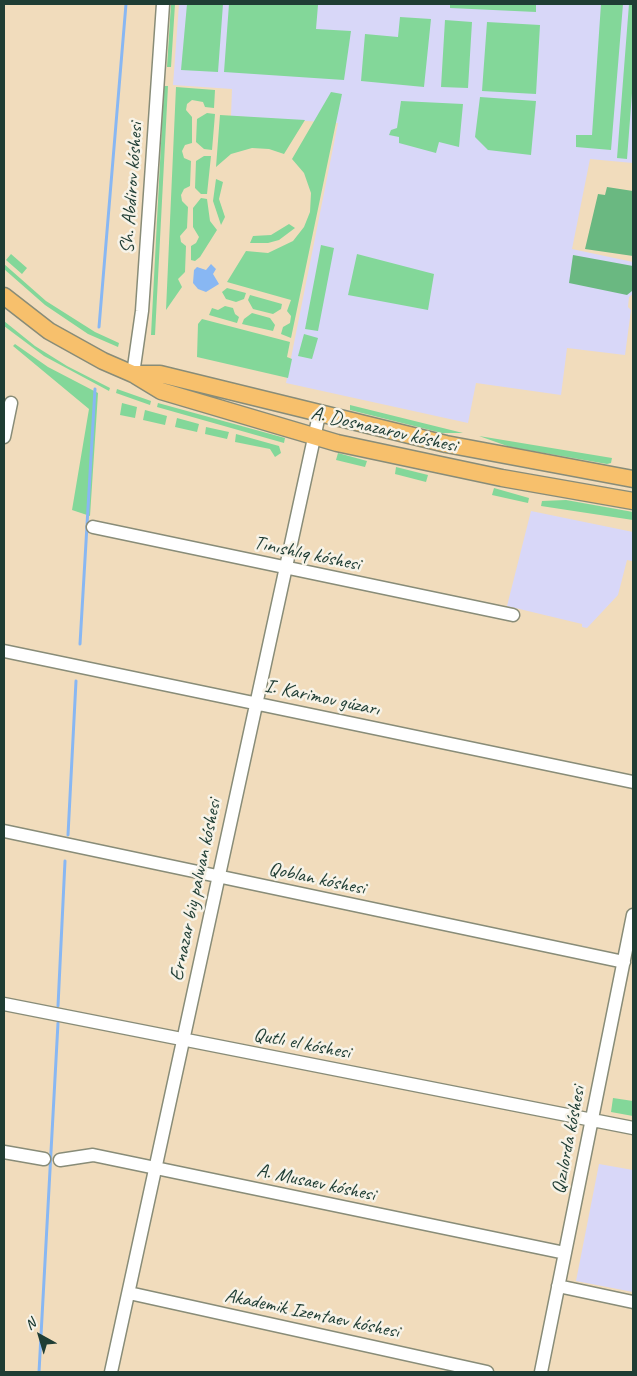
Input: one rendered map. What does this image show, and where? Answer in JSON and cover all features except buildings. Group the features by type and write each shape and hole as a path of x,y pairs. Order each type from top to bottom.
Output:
{"main road":[{"name":"A. Dosnazarov kóshesi","path":"4,296 57,336 103,362 133,374 156,390 314,436 502,478 633,501"},
{"name":"A. Dosnazarov kóshesi","path":"133,374 160,374 319,415 446,444 633,479"}],"street":[{"name":"Sh. Abdirov kóshesi","path":"133,374 142,311 163,4"},
{"path":"4,437 11,403"},
{"name":"Ernazar biy palwan kóshesi","path":"111,1372 184,1039 217,876 319,415"},
{"name":"Tınıshlıq kóshesi","path":"94,528 512,615"},
{"name":"I. Karimov gúzarı","path":"4,651 633,782"},
{"name":"Qoblan kóshesi","path":"4,831 624,962"},
{"name":"Qızılorda kóshesi","path":"541,1372 592,1120 627,977 624,962 633,915"},
{"name":"Qutlı el kóshesi","path":"4,1004 633,1128"},
{"path":"4,1152 44,1159"},
{"name":"A. Musaev kóshesi","path":"60,1160 93,1155 565,1253"},
{"path":"558,1286 633,1302"},
{"name":"Akademik Izentaev kóshesi","path":"129,1293 487,1372"}],"shaded area":[{"path":"179,4 633,4 633,163 590,159 572,249 633,262 633,294 629,297 628,307 631,310 625,355 567,348 561,395 476,383 468,423 286,383 338,123 231,116 232,89 173,85"},
{"path":"531,511 633,532 632,561 627,560 618,595 587,628 582,627 582,624 507,606"},
{"path":"599,1164 633,1170 633,1292 576,1281"}],"green space":[{"path":"171,4 175,4 171,67 167,67"},
{"path":"187,4 223,4 218,72 181,70"},
{"path":"229,4 318,5 316,29 351,31 344,80 224,72"},
{"path":"450,4 536,4 536,12 450,8"},
{"path":"601,4 623,4 611,150 576,147 576,135 592,135"},
{"path":"629,4 633,4 633,80 627,159 617,158"},
{"path":"400,17 431,19 424,87 361,81 365,34 398,37"},
{"path":"445,20 472,22 468,88 441,87"},
{"path":"487,22 540,25 536,94 482,91"},
{"path":"164,86 168,86 155,335 151,335"},
{"path":"176,87 215,90 214,108 205,107 203,102 192,100 187,104 186,110 192,117 192,143 185,145 182,151 184,158 191,161 190,186 184,189 181,195 182,201 188,207 187,228 180,236 181,242 186,246 185,272 178,279 182,287 166,310"},
{"path":"331,92 342,94 291,338 281,334 283,327 290,323 291,316 287,311 291,300 227,282 246,251 268,253 293,241 304,227 310,212 311,193 304,173 292,159"},
{"path":"480,97 536,101 531,155 488,150 475,137"},
{"path":"401,101 463,104 459,147 439,142 436,153 399,143 399,137 389,135 391,130 397,128"},
{"path":"207,113 215,114 212,150 204,149 196,142 197,119"},
{"path":"220,115 305,120 284,154 269,149 252,148 231,154 216,167"},
{"path":"204,156 211,156 207,194 201,194 195,188 196,161"},
{"path":"216,179 223,182 219,199 225,217 221,225 213,201"},
{"path":"607,187 633,191 633,256 585,249 598,194 605,195"},
{"path":"201,198 207,199 210,221 217,230 200,257 195,261 191,260 191,246 196,243 199,237 193,227 193,208"},
{"path":"289,224 295,228 279,240 268,243 250,243 253,236 271,235"},
{"path":"321,245 334,248 318,331 305,329"},
{"path":"11,254 27,268 22,274 6,260"},
{"path":"357,254 434,274 428,310 348,295"},
{"path":"573,255 633,266 632,291 627,295 569,283"},
{"path":"4,264 46,301 95,332 119,343 118,347 88,334 45,305 4,269"},
{"path":"227,288 246,293 244,299 236,302 226,299 222,292"},
{"path":"250,295 282,304 281,309 273,314 253,309 248,300"},
{"path":"225,306 233,308 235,314 239,317 237,323 209,315 212,308 218,310"},
{"path":"252,313 270,318 275,325 273,331 242,324 244,319"},
{"path":"202,319 290,342 287,357 292,359 288,378 197,357 198,324"},
{"path":"4,321 35,346 67,366 110,388 109,391 44,356 4,326"},
{"path":"304,334 318,338 312,359 298,356"},
{"path":"15,344 48,367 98,393 90,516 72,510 89,409 13,346"},
{"path":"117,389 151,401 150,405 116,393"},
{"path":"122,403 137,407 135,418 120,415"},
{"path":"158,403 285,438 284,443 157,407"},
{"path":"350,405 463,433 442,433 350,410"},
{"path":"145,410 167,416 165,425 143,420"},
{"path":"177,418 199,424 197,432 175,427"},
{"path":"206,427 229,432 227,439 205,434"},
{"path":"236,434 279,446 281,453 275,457 270,449 235,442"},
{"path":"479,436 612,458 611,463 607,464 510,447"},
{"path":"338,453 367,461 365,467 336,460"},
{"path":"396,467 428,475 426,482 395,474"},
{"path":"494,488 529,498 528,503 492,495"},
{"path":"566,500 633,512 633,520 541,506 542,501"},
{"path":"613,1098 633,1101 633,1116 611,1112"}],"water":[{"path":"211,264 216,269 213,274 219,284 206,292 198,289 193,283 194,270 197,267 206,270"}],"waterway":[{"path":"99,327 126,4"},
{"path":"80,644 95,389"},
{"path":"68,835 76,681"},
{"path":"58,1006 65,861"},
{"path":"39,1372 58,1023"}]}
